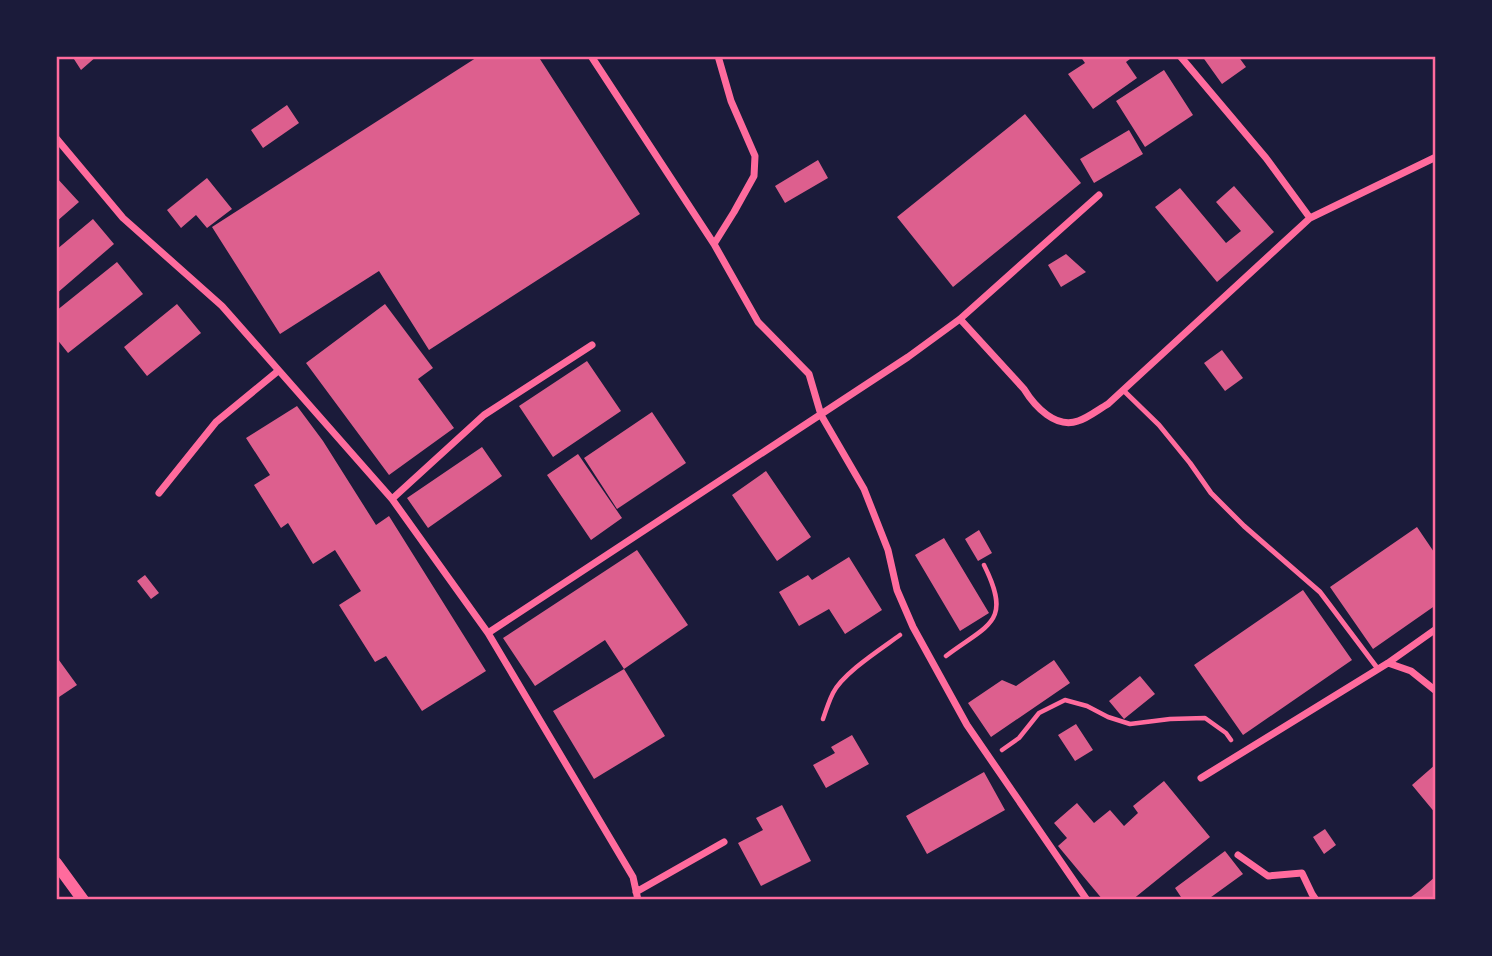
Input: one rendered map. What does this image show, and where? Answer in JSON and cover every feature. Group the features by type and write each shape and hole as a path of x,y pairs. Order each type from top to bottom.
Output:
{"street":[{"path":"591,56 713,244 758,322 809,374 821,415 864,489 888,550 897,590 934,666 967,725 1087,900"},
{"path":"713,244 754,176 755,156 731,101 718,56"},
{"path":"1180,56 1266,158 1310,218"},
{"path":"56,138 123,218 222,306 392,499 488,633 633,877 637,896 724,842"},
{"path":"960,319 1049,416 1061,423 1078,422 1108,404 1310,218 1436,157"},
{"path":"488,633 908,357 960,319 1099,195"},
{"path":"392,499 484,415 592,345"},
{"path":"159,493 216,422 278,371"},
{"path":"1201,778 1388,663 1436,629"},
{"path":"1388,663 1411,671 1436,691"},
{"path":"1238,855 1268,876 1302,873 1317,900"},
{"path":"56,863 83,900"}],"lane":[{"path":"1123,390 1159,425 1211,492 1244,526 1320,592 1378,669"}],"path":[{"path":"934,666 992,622 997,609 994,585 984,565"},
{"path":"823,719 834,691 842,681 913,626"},
{"path":"990,758 1019,738 1039,713 1065,700 1130,724 1205,718 1226,733 1242,754"}],"building":[{"path":"72,56 97,56 81,70"},
{"path":"479,56 538,56 640,214 429,350 379,271 280,334 212,227"},
{"path":"1080,56 1134,56 1126,62 1137,78 1093,109 1068,74 1085,63"},
{"path":"1202,56 1238,56 1246,67 1222,84"},
{"path":"1164,70 1193,115 1145,147 1116,101"},
{"path":"287,105 299,123 263,148 251,130"},
{"path":"1025,114 1081,183 953,287 897,217"},
{"path":"1129,130 1143,154 1094,183 1080,159"},
{"path":"818,160 828,178 785,203 775,186"},
{"path":"56,177 79,202 56,222"},
{"path":"207,178 232,209 207,228 196,215 181,228 167,210"},
{"path":"1234,186 1274,232 1217,282 1155,207 1180,188 1226,243 1241,231 1216,202"},
{"path":"93,219 114,244 56,294 56,250"},
{"path":"1066,254 1086,272 1061,287 1048,265"},
{"path":"117,262 143,294 68,353 56,338 56,311"},
{"path":"177,304 201,333 147,376 124,347"},
{"path":"385,304 433,368 418,379 454,428 389,475 306,363"},
{"path":"1222,350 1243,378 1225,391 1204,363"},
{"path":"587,361 621,411 553,457 519,406"},
{"path":"297,406 323,441 376,525 389,516 486,671 422,711 386,656 375,662 339,605 361,591 335,550 313,564 288,523 281,528 254,485 270,475 246,438"},
{"path":"652,412 686,463 617,509 584,458"},
{"path":"482,447 502,476 428,528 407,498"},
{"path":"578,454 622,518 591,540 547,475"},
{"path":"766,471 811,537 777,561 732,495"},
{"path":"1417,527 1436,555 1436,605 1373,649 1330,587"},
{"path":"979,530 992,553 978,561 965,539"},
{"path":"944,538 989,613 960,631 915,555"},
{"path":"637,550 688,625 624,669 605,640 535,686 503,638"},
{"path":"849,557 882,610 845,634 829,609 799,626 779,592 808,575 812,580"},
{"path":"145,575 159,593 151,599 137,581"},
{"path":"1303,590 1352,660 1243,735 1194,665"},
{"path":"56,656 77,685 56,699"},
{"path":"1054,660 1070,683 991,737 968,703 1002,680 1016,686"},
{"path":"624,669 665,736 594,779 553,711"},
{"path":"1140,676 1155,694 1124,719 1109,701"},
{"path":"1076,724 1093,750 1075,761 1058,735"},
{"path":"852,735 869,764 826,788 813,765 835,753 831,747"},
{"path":"1436,764 1436,814 1412,785"},
{"path":"984,772 1005,810 927,854 906,816"},
{"path":"1164,781 1210,837 1132,900 1103,900 1058,846 1067,838 1054,823 1077,803 1094,823 1110,810 1124,826 1138,813 1133,806"},
{"path":"782,805 811,861 761,886 738,843 763,830 756,818"},
{"path":"1325,829 1336,845 1324,854 1313,837"},
{"path":"1225,851 1243,874 1207,900 1183,900 1175,888"},
{"path":"1436,876 1436,900 1407,900 1419,891"}]}
